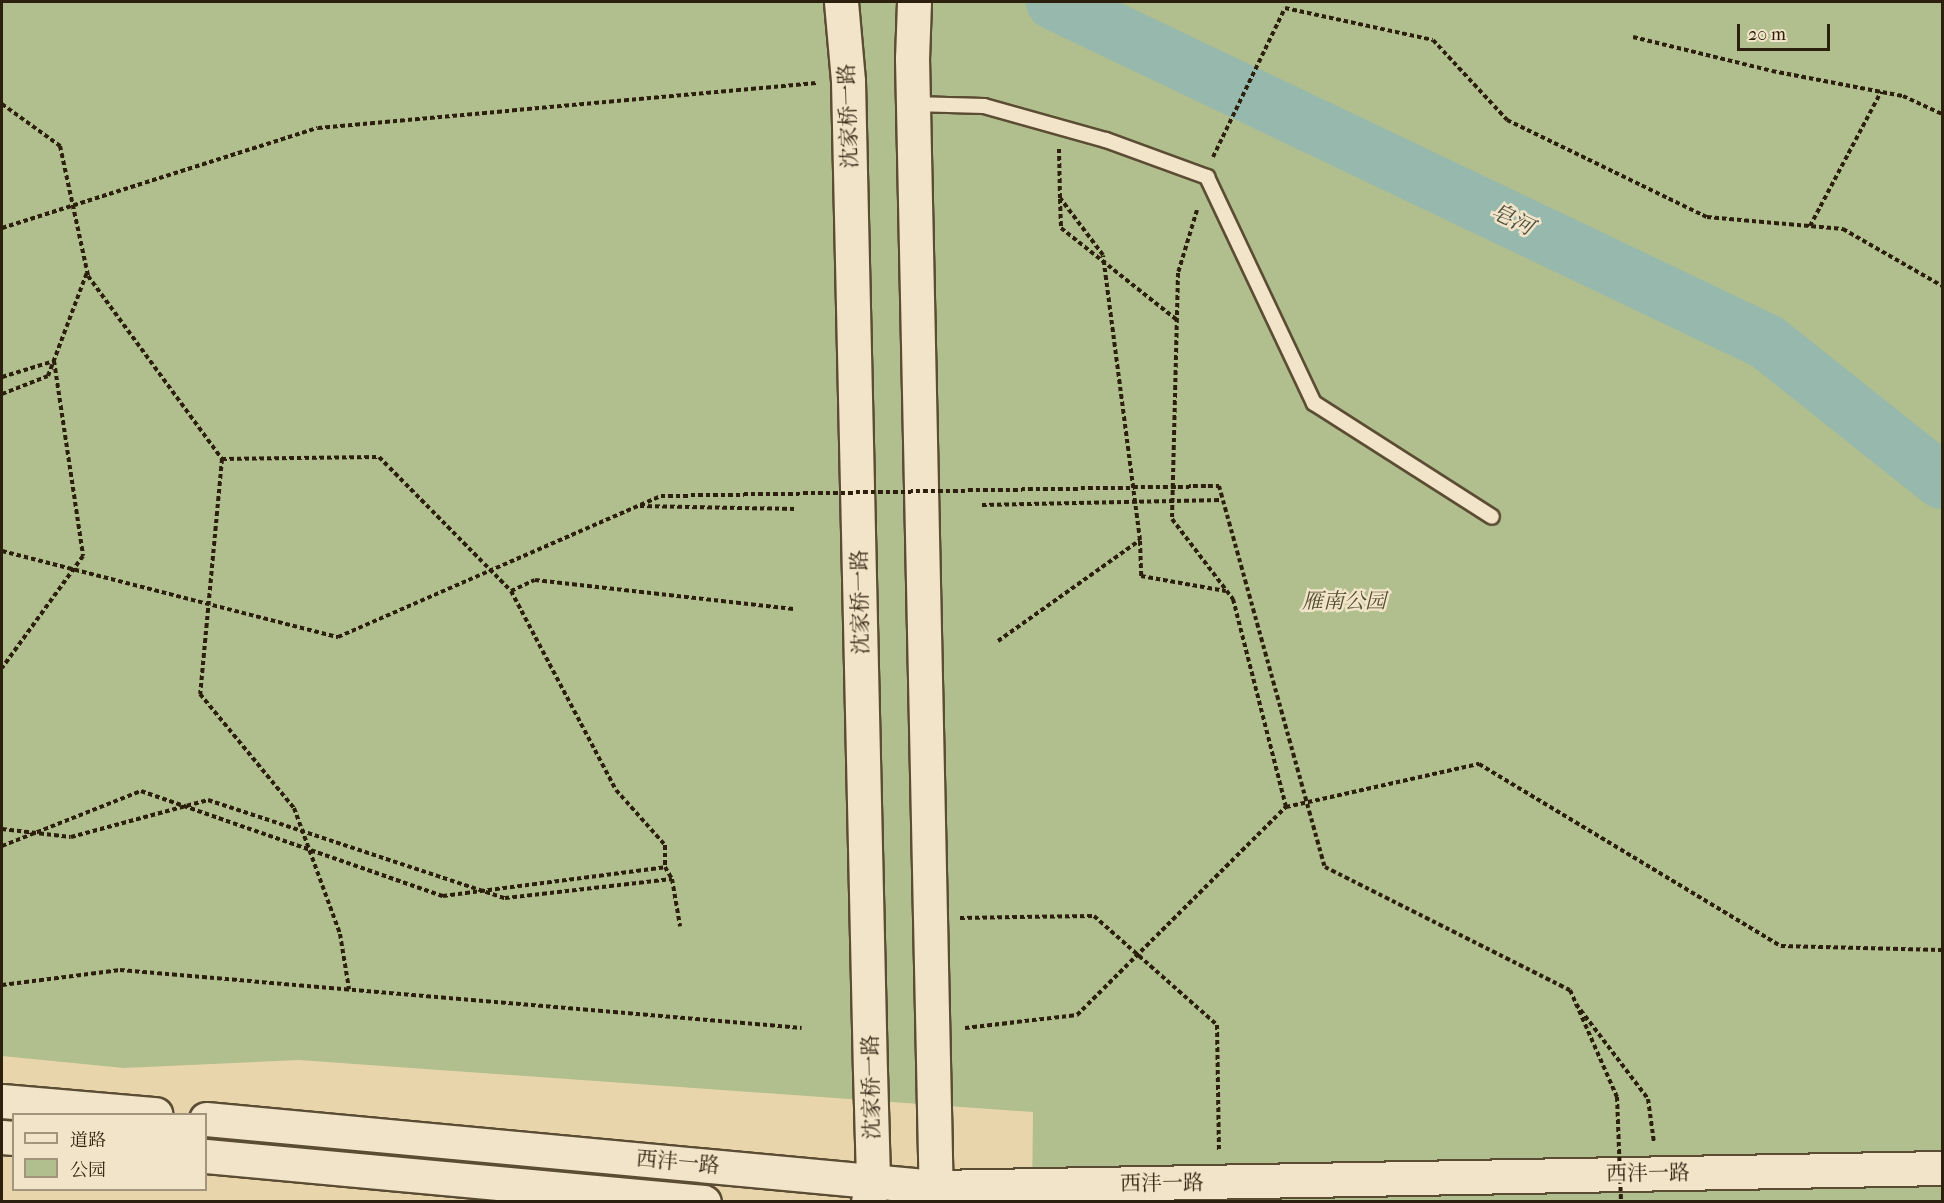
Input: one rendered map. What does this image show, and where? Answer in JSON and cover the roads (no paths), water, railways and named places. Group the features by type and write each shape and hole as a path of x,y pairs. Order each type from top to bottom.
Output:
{"main road":[{"name":"沈家桥一路","path":"841,2 848,81 870,1191"},
{"path":"914,2 912,58 935,1194"},
{"path":"2,1101 143,1113"},
{"name":"西沣一路","path":"207,1119 870,1191 935,1194 1220,1182 1942,1167"},
{"name":"西沣一路","path":"207,1156 704,1202"}],"lane":[{"path":"913,104 984,106 1058,127 1207,177 1314,403 1492,517"}],"waterway":[{"name":"皂河","path":"1054,2 1767,342 1942,481"}],"park label":[{"name":"雁南公园","path":"1344,601"}]}
